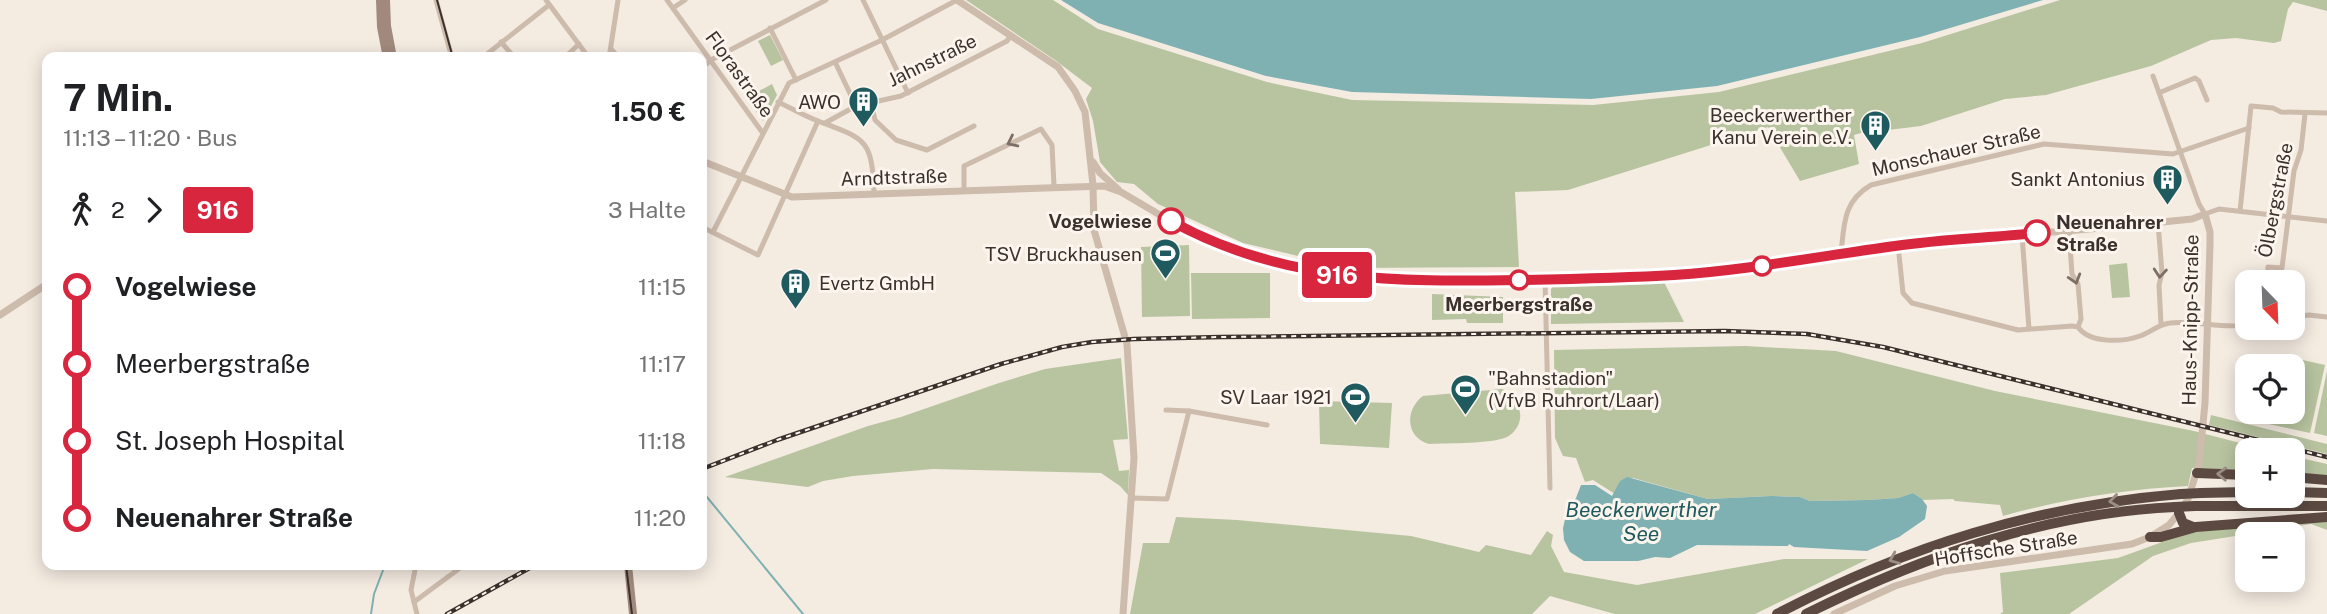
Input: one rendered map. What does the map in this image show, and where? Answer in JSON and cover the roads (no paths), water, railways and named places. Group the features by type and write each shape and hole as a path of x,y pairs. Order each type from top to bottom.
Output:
{"highway":[{"path":"2197,473 2235,475"},
{"path":"2305,478 2327,480"},
{"path":"1777,614 1892,560 2014,520 2091,504 2181,494 2235,492"},
{"path":"2305,492 2327,493"},
{"path":"1806,614 1898,571 1982,542 2080,519 2195,506 2327,506"},
{"path":"2177,510 2183,523 2196,527"},
{"path":"2150,537 2161,537 2196,527 2327,517"}],"main road":[{"path":"380,0 386,52"},
{"path":"386,0 392,52"},
{"path":"629,570 634,614"}],"street":[{"path":"436,0 450,52"},
{"path":"610,52 618,0"},
{"name":"Florastraße","path":"667,0 704,52"},
{"path":"673,8 685,0"},
{"path":"707,63 826,0"},
{"path":"863,0 908,93"},
{"path":"713,232 789,83 882,40 957,0 1046,57 1068,80 1085,112 1091,157 1094,230 1126,335 1133,458 1123,614"},
{"path":"489,52 548,2 585,52"},
{"path":"770,29 796,80"},
{"name":"Jahnstraße","path":"822,122 856,106 908,93 1007,41 1011,35"},
{"path":"501,42 510,52"},
{"path":"570,52 579,44"},
{"path":"611,49 614,52"},
{"name":"Florastraße","path":"707,56 762,132"},
{"path":"835,62 856,106"},
{"name":"Haus-Knipp-Straße","path":"2153,76 2210,232 2205,403 2197,473 2177,510"},
{"path":"2161,92 2195,78 2207,100"},
{"path":"778,102 854,135 864,143 873,163 874,193"},
{"path":"871,103 875,120 896,140 927,150 974,126"},
{"path":"2240,211 2251,106 2305,114 2309,111 2327,113"},
{"name":"Ölbergstraße","path":"2268,270 2268,267 2282,268 2294,171 2301,149 2305,114"},
{"path":"707,229 758,255 822,122"},
{"name":"Monschauer Straße","path":"1841,254 1846,211 1854,198 1871,185 2044,144 2173,155 2249,128"},
{"path":"964,190 964,166 1041,129 1052,145 1054,186"},
{"path":"1091,157 1100,173 1121,192 1177,225 1241,251 1298,268 1370,278 1450,281 1675,275 1759,266 1898,245 2192,219 2219,209 2327,220"},
{"name":"Arndtstraße","path":"707,163 792,197 1093,185 1121,192"},
{"path":"2158,222 2162,273 2159,285 2161,324"},
{"path":"2069,231 2072,274 2078,284 2081,318 2078,327"},
{"path":"2022,235 2029,329"},
{"path":"1898,245 1903,293 1912,303 2018,330 2078,327"},
{"path":"1545,279 1550,488"},
{"path":"0,315 42,287"},
{"path":"2305,315 2327,317"},
{"path":"2078,327 2091,337 2113,340 2139,337 2161,324 2173,322 2208,326 2235,325"},
{"path":"1166,410 1189,411 1266,425"},
{"path":"1132,498 1167,499 1189,411"},
{"name":"Hoffsche Straße","path":"1834,614 1895,586 1945,571 2132,544 2169,525 2177,510"},
{"path":"415,570 411,590 417,614"},
{"path":"414,602 457,570"}],"water":[{"path":"1061,0 2043,0 1920,37 1717,86 1591,99 1352,92 1266,76 1098,23"},
{"name":"Beeckerwerther See","path":"1627,477 1708,499 1771,496 1800,497 1810,501 1868,500 1898,498 1913,493 1927,506 1925,519 1899,537 1867,551 1794,547 1789,544 1697,545 1670,558 1584,561 1570,552 1564,540 1563,528 1567,511 1581,485 1595,485 1612,496 1620,481"}],"waterway":[{"path":"707,497 803,614"},
{"path":"371,614 374,594 383,570"}],"tram line":[{"path":"437,0 451,52"},
{"path":"627,570 632,614"}],"railway":[{"path":"707,467 777,440 1001,364 1062,347 1092,342 1221,337 1725,331 1807,334 1883,347 2327,457"},
{"path":"447,614 526,570"}],"place":[{"name":"AWO","path":"864,129"},
{"name":"Beeckerwerther Kanu Verein e.V.","path":"1875,153"},
{"name":"Sankt Antonius","path":"2168,206"},
{"name":"Vogelwiese","path":"1171,221"},
{"name":"Neuenahrer Straße","path":"2037,233"},
{"name":"Meerbergstraße","path":"1519,280"},
{"name":"TSV Bruckhausen","path":"1165,281"},
{"name":"Evertz GmbH","path":"796,310"},
{"name":"\"Bahnstadion\" (VfvB Ruhrort/Laar)","path":"1465,416"},
{"name":"SV Laar 1921","path":"1355,424"}]}
